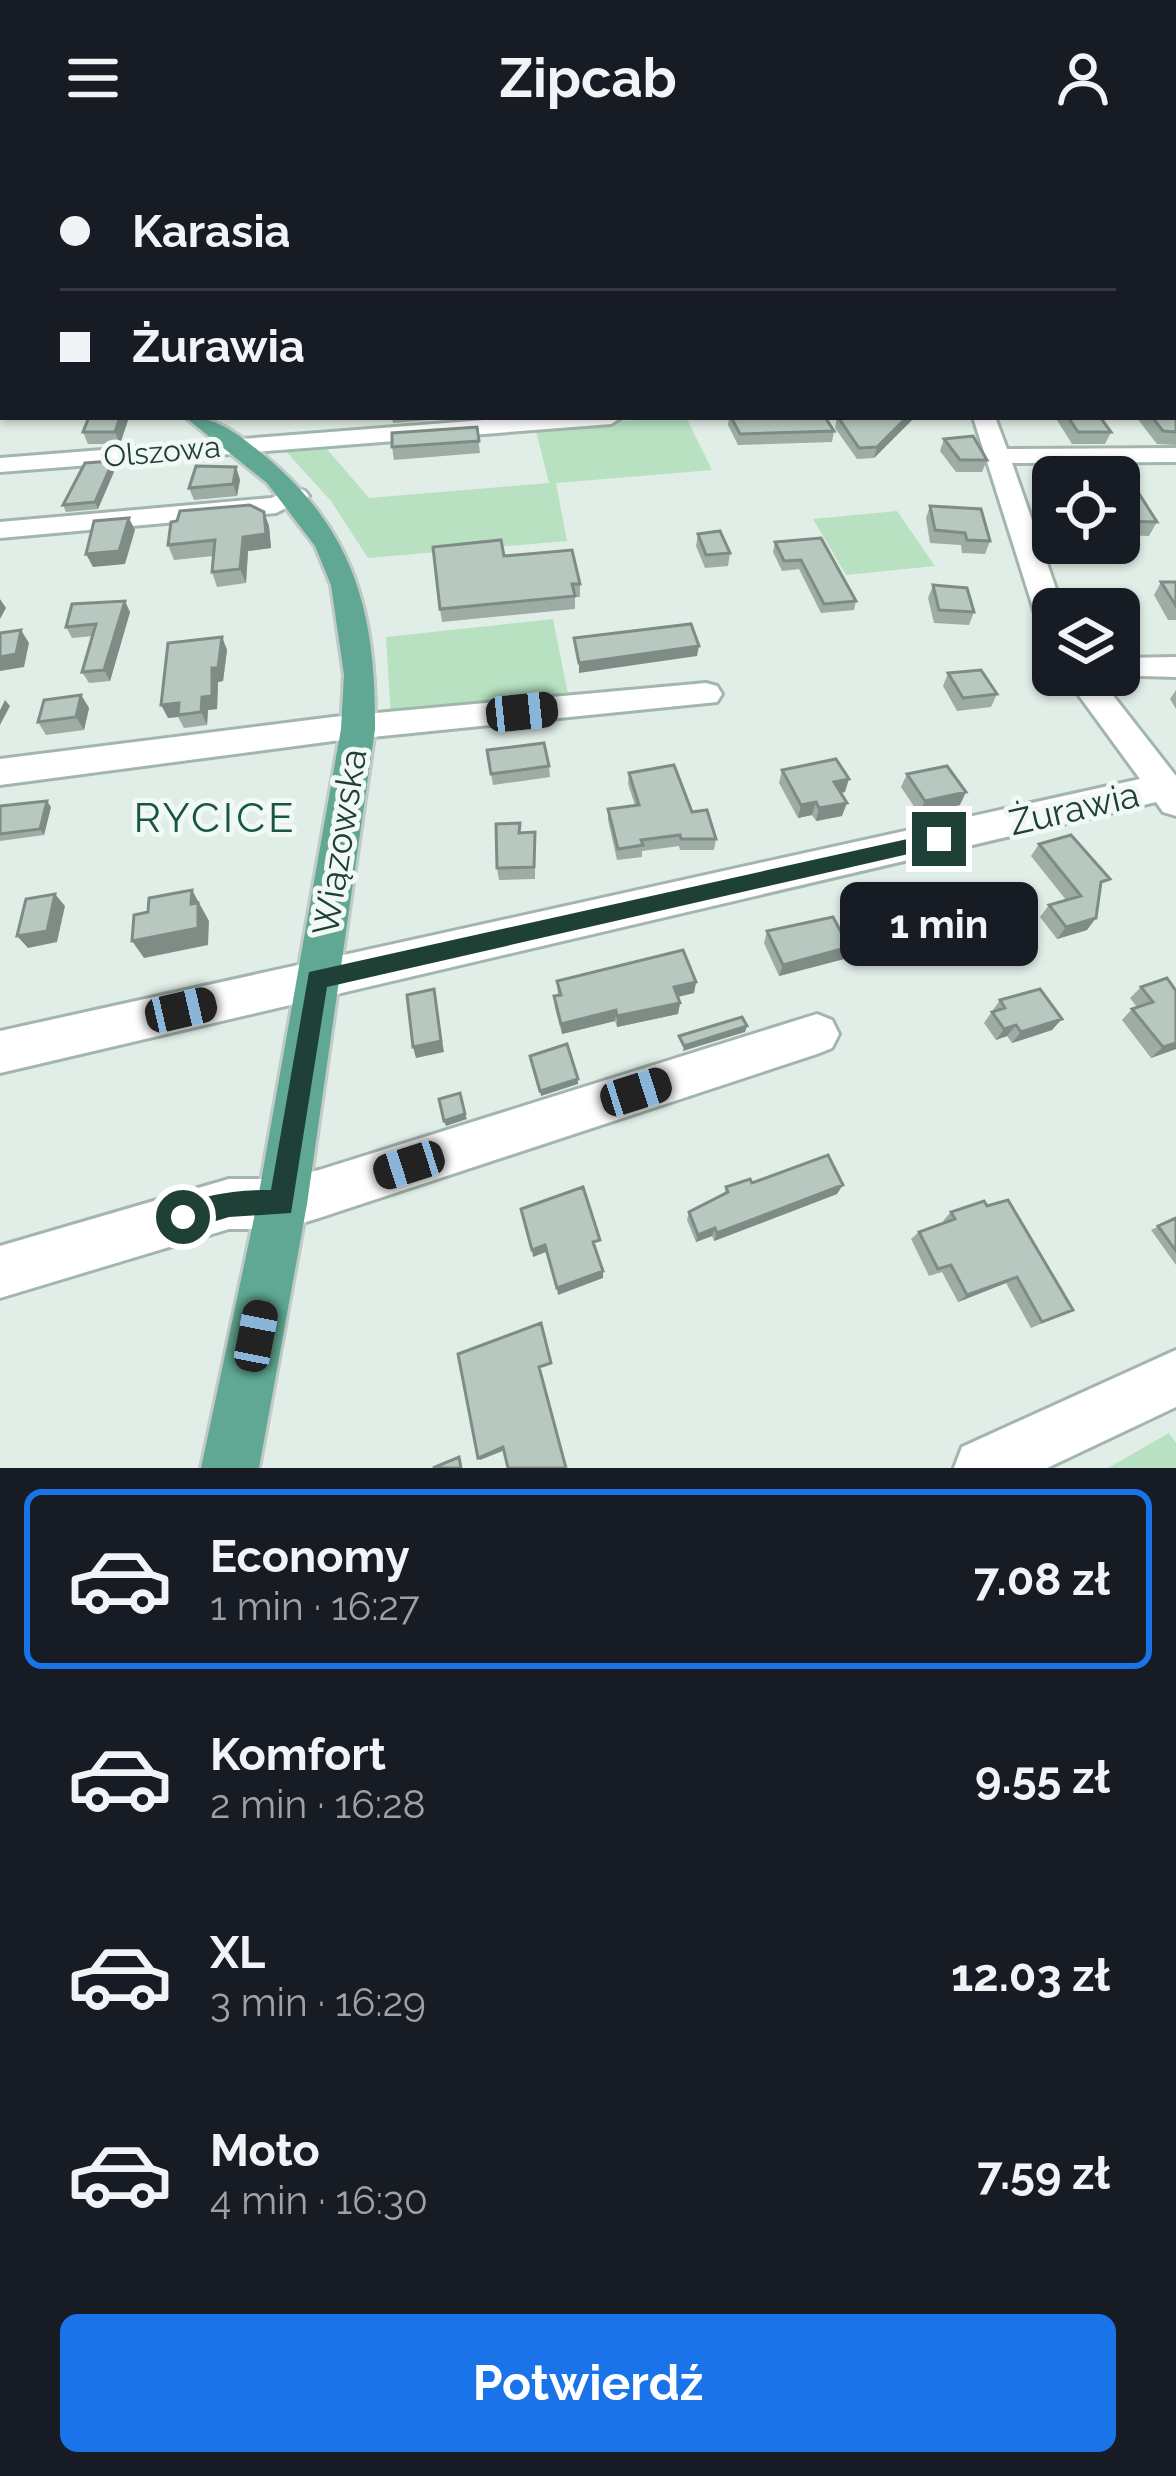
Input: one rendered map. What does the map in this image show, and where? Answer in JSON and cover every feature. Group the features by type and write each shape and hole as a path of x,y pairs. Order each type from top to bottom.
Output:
{"main road":[{"name":"Wiązowska","path":"201,420 241,446 296,496 327,540 351,603 360,669 358,729 282,1204 230,1468"}],"street":[{"name":"Olszowa","path":"0,465 573,420"},
{"path":"985,420 1041,588"},
{"path":"995,456 1176,455"},
{"path":"0,530 276,505 296,496"},
{"path":"1140,668 1176,667"},
{"path":"0,772 706,694"},
{"path":"1096,696 1170,795"},
{"name":"Żurawia","path":"0,1052 1170,795"},
{"path":"0,1272 229,1204 282,1204 817,1034"},
{"path":"983,1468 1176,1378"}],"green space":[{"path":"687,420 712,470 556,483 567,541 368,558 331,501 282,447 330,444 326,448 369,498 549,483 535,427"},
{"path":"897,511 935,566 846,575 813,519"},
{"path":"553,619 569,699 391,718 386,637"},
{"path":"1169,1433 1176,1443 1176,1468 1108,1468"}],"building":[{"path":"88,420 119,420 115,432 83,432"},
{"path":"733,420 827,420 834,431 740,434"},
{"path":"840,420 904,420 877,447 859,448"},
{"path":"1070,420 1102,420 1111,432 1078,432"},
{"path":"1154,420 1176,420 1176,432 1163,431"},
{"path":"477,427 479,441 392,447 392,433"},
{"path":"973,436 987,460 960,460 944,439"},
{"path":"113,461 95,502 63,505 85,463"},
{"path":"196,466 236,467 233,484 189,488"},
{"path":"1140,495 1157,522 1140,522"},
{"path":"250,505 264,512 266,534 243,537 240,569 212,572 215,540 168,545 171,522 177,521 180,511"},
{"path":"930,506 981,509 990,541 935,530"},
{"path":"129,518 119,551 86,554 94,521"},
{"path":"720,531 730,553 706,555 698,534"},
{"path":"821,538 856,601 824,604 801,560 784,561 775,542"},
{"path":"501,540 504,556 572,550 580,584 572,584 575,596 440,609 433,547"},
{"path":"1161,582 1176,582 1176,606"},
{"path":"933,585 967,588 974,612 939,610"},
{"path":"125,601 104,670 82,672 96,624 66,627 72,604"},
{"path":"691,624 699,646 579,663 574,638"},
{"path":"21,630 16,654 0,657 0,633"},
{"path":"222,637 218,668 212,668 212,696 202,697 201,712 178,715 179,703 161,705 168,643"},
{"path":"981,670 997,694 963,698 948,673"},
{"path":"81,695 76,717 38,722 44,700"},
{"path":"544,743 549,766 491,774 487,750"},
{"path":"836,759 849,779 834,782 847,803 819,808 816,802 801,805 782,770"},
{"path":"674,765 692,812 707,810 716,839 681,839 680,835 641,840 643,845 618,849 608,809 639,805 629,773"},
{"path":"947,766 966,792 925,801 907,774"},
{"path":"47,801 40,829 0,834 0,806"},
{"path":"520,823 519,833 535,832 534,867 497,868 496,824"},
{"path":"1071,835 1110,879 1101,882 1096,918 1066,927 1049,905 1081,896 1039,844"},
{"path":"968,889 989,919 920,938 898,903 933,893 936,897"},
{"path":"192,890 191,904 198,903 198,928 132,941 134,915 148,912 149,898"},
{"path":"55,894 47,931 17,936 26,899"},
{"path":"833,917 849,947 783,965 767,931"},
{"path":"683,950 696,982 674,987 680,1003 617,1016 616,1010 561,1024 554,996 561,995 557,981"},
{"path":"1167,978 1176,991 1176,1043 1163,1047 1132,1009 1153,1002 1141,987"},
{"path":"434,989 441,1041 413,1047 407,995"},
{"path":"1040,989 1062,1019 1021,1032 1016,1025 1004,1029 992,1012 1005,1008 1000,1000"},
{"path":"742,1017 747,1026 684,1046 679,1036"},
{"path":"567,1044 578,1079 540,1091 530,1056"},
{"path":"460,1093 465,1114 444,1121 439,1099"},
{"path":"828,1155 843,1185 717,1233 715,1228 698,1235 689,1212 728,1192 726,1187 750,1179 752,1183"},
{"path":"583,1187 600,1240 593,1242 603,1271 557,1288 545,1245 532,1250 521,1209"},
{"path":"1008,1200 1073,1310 1042,1322 1017,1277 967,1295 951,1265 938,1269 919,1232 955,1219 951,1212 984,1201 987,1206"},
{"path":"1176,1218 1176,1251 1158,1226"},
{"path":"541,1323 551,1363 539,1367 566,1468 508,1468 503,1447 478,1458 458,1354"},
{"path":"459,1457 461,1468 433,1468"}],"district":[{"name":"RYCICE","path":"215,817"}],"route":[{"path":"183,1217 229,1204 282,1204 316,979 351,975 939,839"}]}
